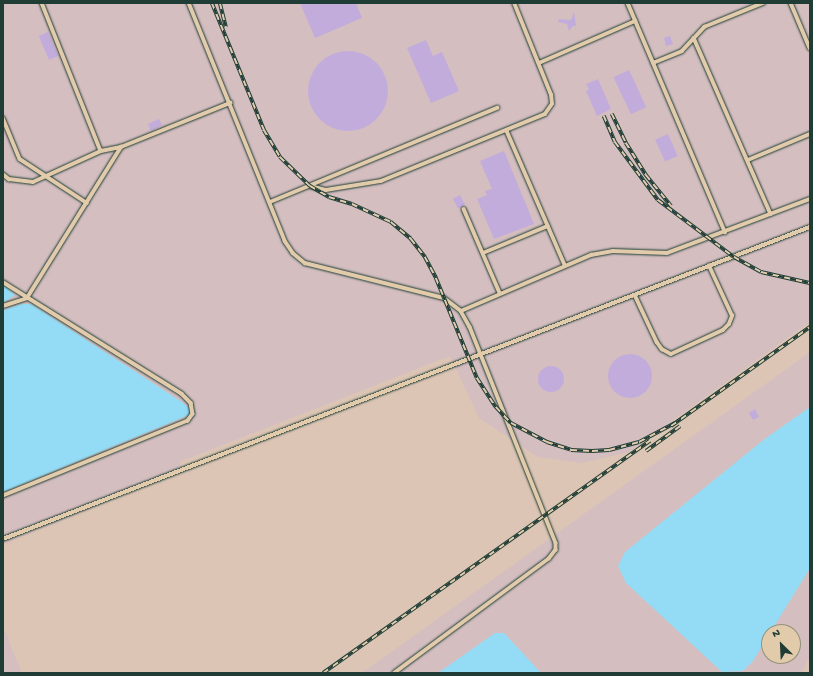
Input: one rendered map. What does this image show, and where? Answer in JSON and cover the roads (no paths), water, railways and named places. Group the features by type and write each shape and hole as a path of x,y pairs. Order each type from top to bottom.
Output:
{"lane":[{"path":"42,3 101,151"},
{"path":"189,3 285,241 293,253 305,263 444,298 461,311 480,354 547,521 556,550 549,559 396,673"},
{"path":"310,186 326,190 381,181 507,131 544,114 552,104 551,95 514,3"},
{"path":"628,3 634,21 653,62 725,232"},
{"path":"653,62 682,51 704,27 763,3"},
{"path":"791,3 810,48"},
{"path":"539,63 634,21"},
{"path":"694,38 771,214"},
{"path":"3,174 9,179 33,182 101,151 122,146 230,103"},
{"path":"270,202 497,108"},
{"path":"3,118 20,159 87,203"},
{"path":"507,131 565,265"},
{"path":"748,160 810,134"},
{"path":"3,306 27,298 122,146"},
{"path":"461,311 591,255 613,251 667,253 810,199"},
{"path":"464,208 500,293"},
{"path":"483,253 548,226"},
{"path":"3,539 810,227"},
{"path":"635,295 657,342 662,349 672,354 723,330 729,324 732,316 710,266"},
{"path":"3,282 182,394 191,403 193,414 188,421 3,496"}],"water":[{"path":"3,284 15,295 3,303"},
{"path":"22,304 31,304 182,402 189,408 189,415 3,492 3,310"},
{"path":"810,407 810,568 776,624 761,624 761,648 753,661 743,671 722,672 626,583 618,566 625,552 766,438"},
{"path":"495,633 504,633 541,673 438,673"}],"railway":[{"path":"212,3 264,130 280,157 310,186 329,197 352,204 391,222 411,239 425,257 436,278 477,378 496,407 511,423 547,442 571,450 592,451 609,450 639,442 675,423"},
{"path":"220,3 226,27"},
{"path":"612,114 626,143 646,175 671,206"},
{"path":"604,116 615,142 658,200 734,257 761,272 810,283"},
{"path":"671,426 810,327"},
{"path":"646,451 680,426"},
{"path":"323,673 650,441"}]}
